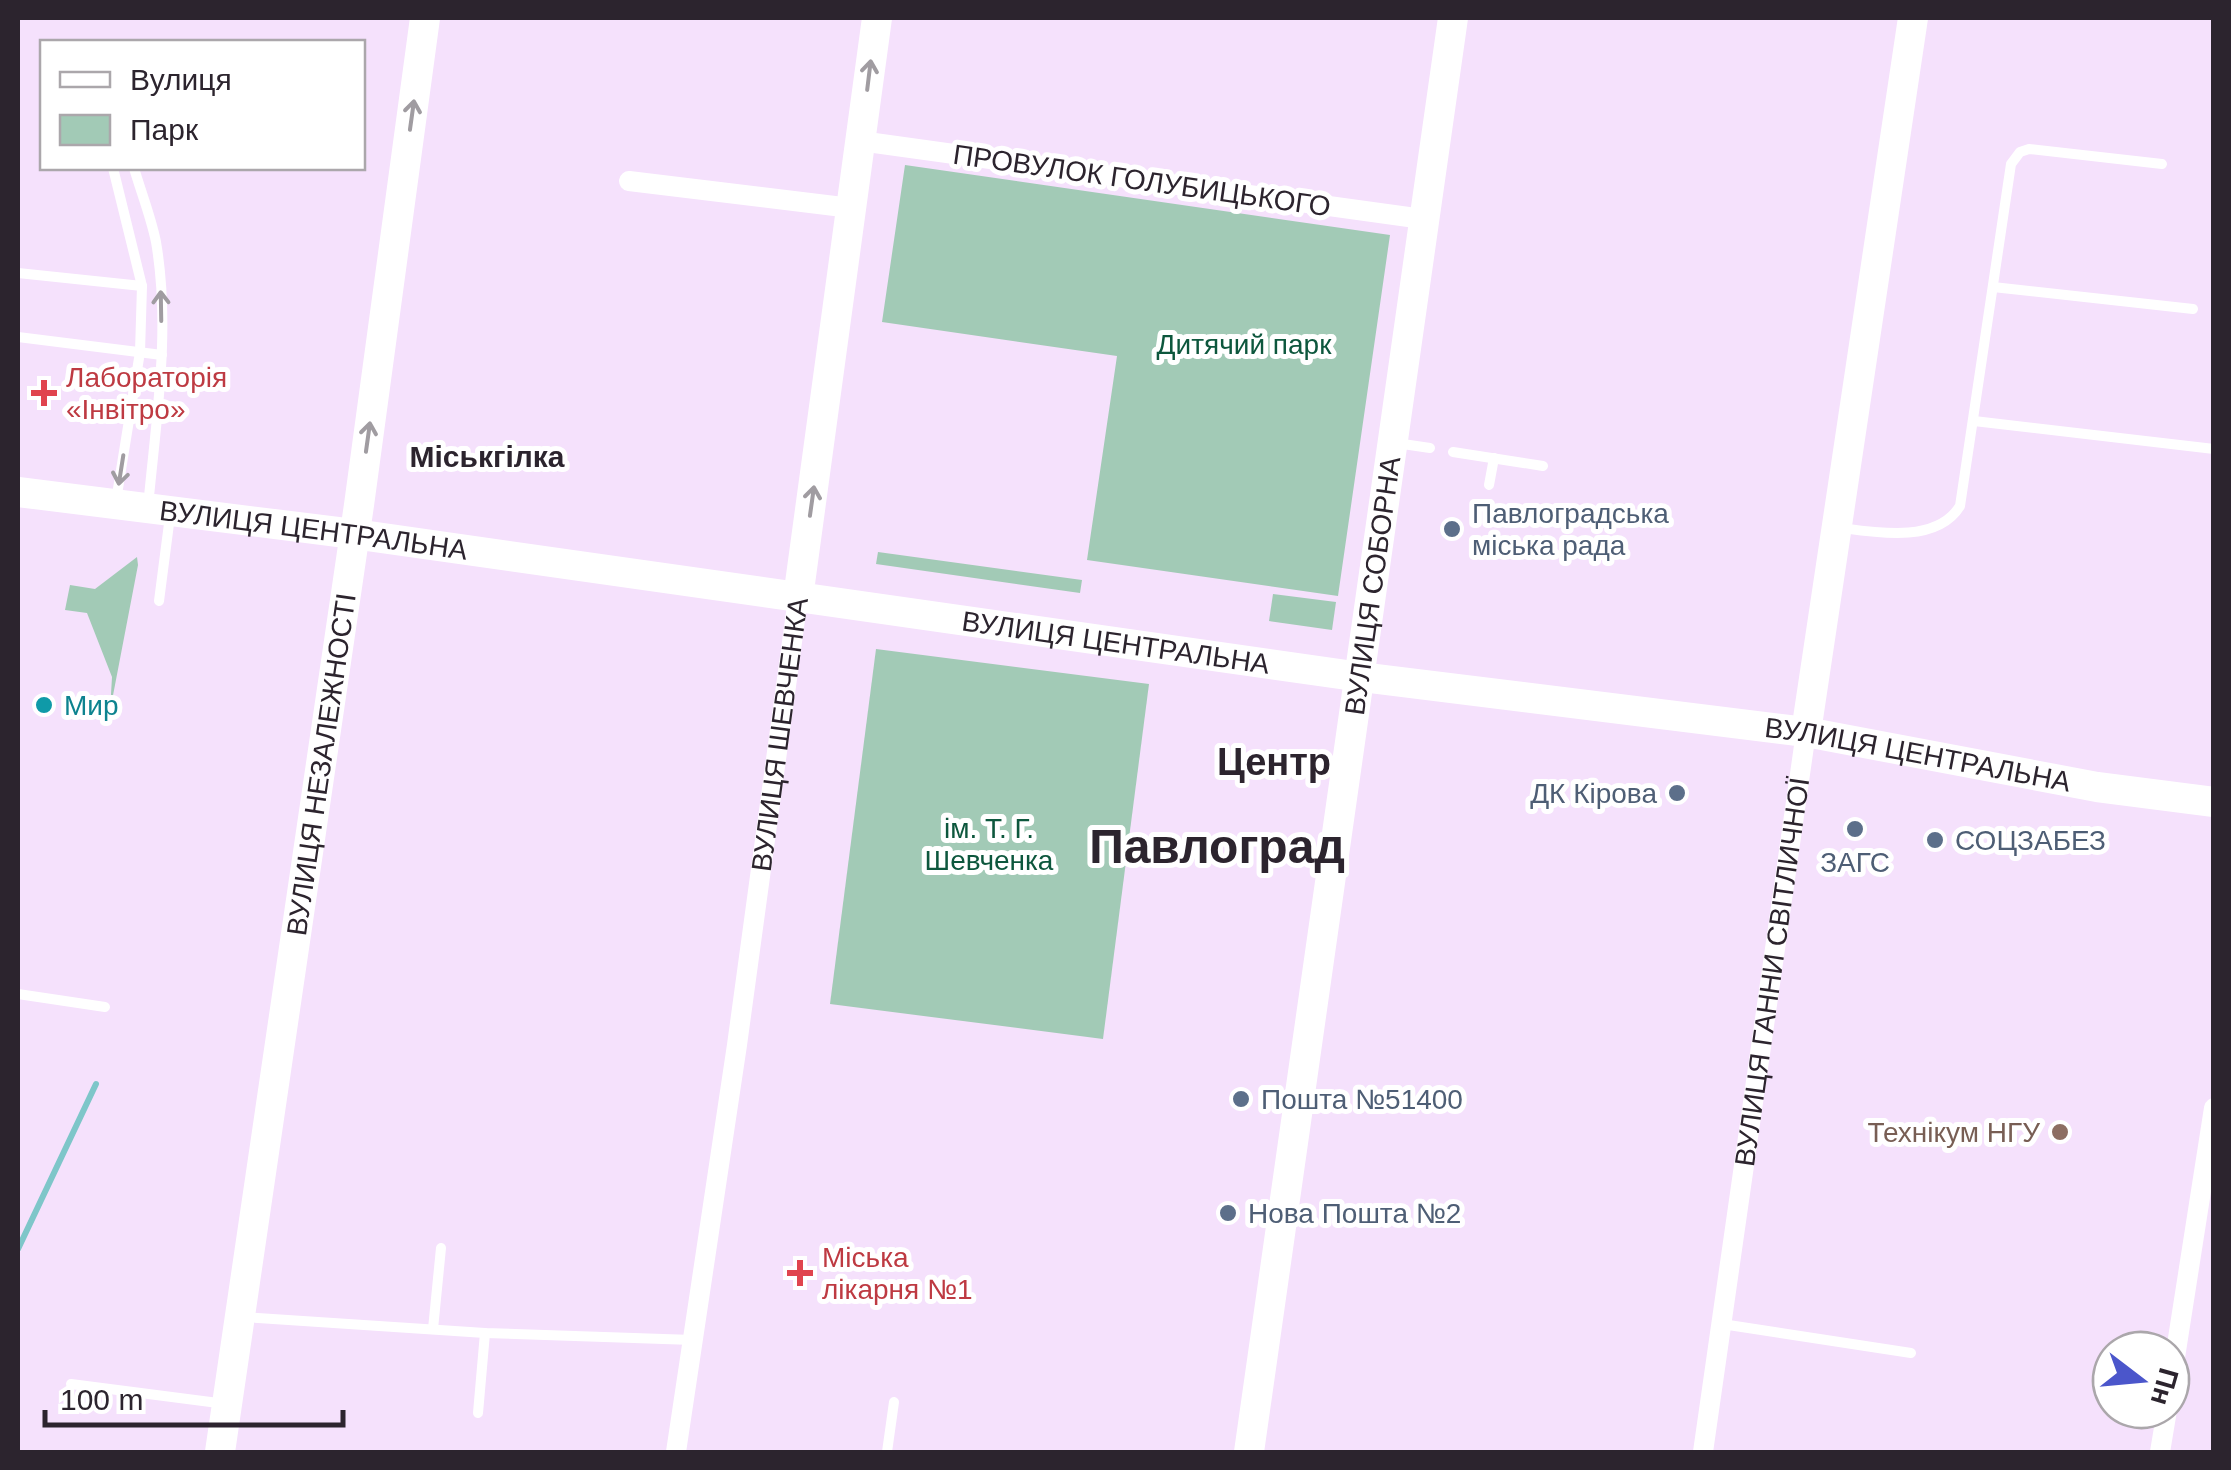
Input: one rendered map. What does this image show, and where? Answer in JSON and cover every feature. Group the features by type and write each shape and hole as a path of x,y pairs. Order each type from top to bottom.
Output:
{"street":[{"name":"ВУЛИЦЯ НЕЗАЛЕЖНОСТІ","path":"220,1452 426,18"},
{"name":"ВУЛИЦЯ ШЕВЧЕНКА","path":"676,1452 738,1044 876,18"},
{"name":"ВУЛИЦЯ СОБОРНА","path":"1249,1452 1454,18"},
{"name":"ВУЛИЦЯ ГАННИ СВІТЛИЧНОЇ","path":"1702,1452 1913,18"},
{"name":"ПРОВУЛОК ГОЛУБИЦЬКОГО","path":"860,141 1423,219"},
{"path":"629,182 851,208"},
{"name":"ВУЛИЦЯ ЦЕНТРАЛЬНА","path":"18,492 354,534 1361,677 1806,732 2098,787 2214,802"},
{"path":"2179,1330 2214,1108"}],"lane":[{"path":"1836,528 1917,531 1946,522 1954,515 1964,493 2010,164 2020,152 2029,149 2162,164"},
{"path":"113,170 142,286 140,352 115,504"},
{"path":"135,170 156,241 161,290 162,355 156,416 159,601"},
{"path":"18,272 142,286"},
{"path":"1993,288 2192,309"},
{"path":"18,337 162,355"},
{"path":"130,412 156,416"},
{"path":"1974,421 2214,449"},
{"path":"1392,442 1430,448"},
{"path":"1453,452 1543,466"},
{"path":"1489,485 1494,458"},
{"path":"18,994 105,1006"},
{"path":"433,1329 441,1248"},
{"path":"240,1317 693,1340"},
{"path":"1721,1324 1910,1353"},
{"path":"478,1413 485,1332"},
{"path":"71,1384 227,1404"},
{"path":"887,1452 894,1402"}],"green space":[{"name":"Дитячий парк","path":"905,165 1390,235 1338,596 1087,560 1117,356 882,322"},
{"path":"878,552 1082,580 1080,593 876,564"},
{"path":"137,557 110,711 112,677 87,613 65,610 70,585 95,589"},
{"path":"1273,594 1336,602 1332,630 1269,621"},
{"name":"ім. Т. Г. Шевченка","path":"876,649 1149,684 1103,1039 830,1004"}],"waterway":[{"path":"18,1249 96,1084"}],"place":[{"name":"Лабораторія «Інвітро»","path":"44,393"},
{"name":"Павлоградська міська рада","path":"1452,529"},
{"name":"Мир","path":"44,705"},
{"name":"ДК Кірова","path":"1677,793"},
{"name":"ЗАГС","path":"1855,829"},
{"name":"СОЦЗАБЕЗ","path":"1935,840"},
{"name":"Пошта №51400","path":"1241,1099"},
{"name":"Технікум НГУ","path":"2060,1132"},
{"name":"Нова Пошта №2","path":"1228,1213"},
{"name":"Міська лікарня №1","path":"800,1273"}],"district":[{"name":"Міськгілка","path":"487,457"},
{"name":"Центр","path":"1274,762"},
{"name":"Павлоград","path":"1217,846"}]}
